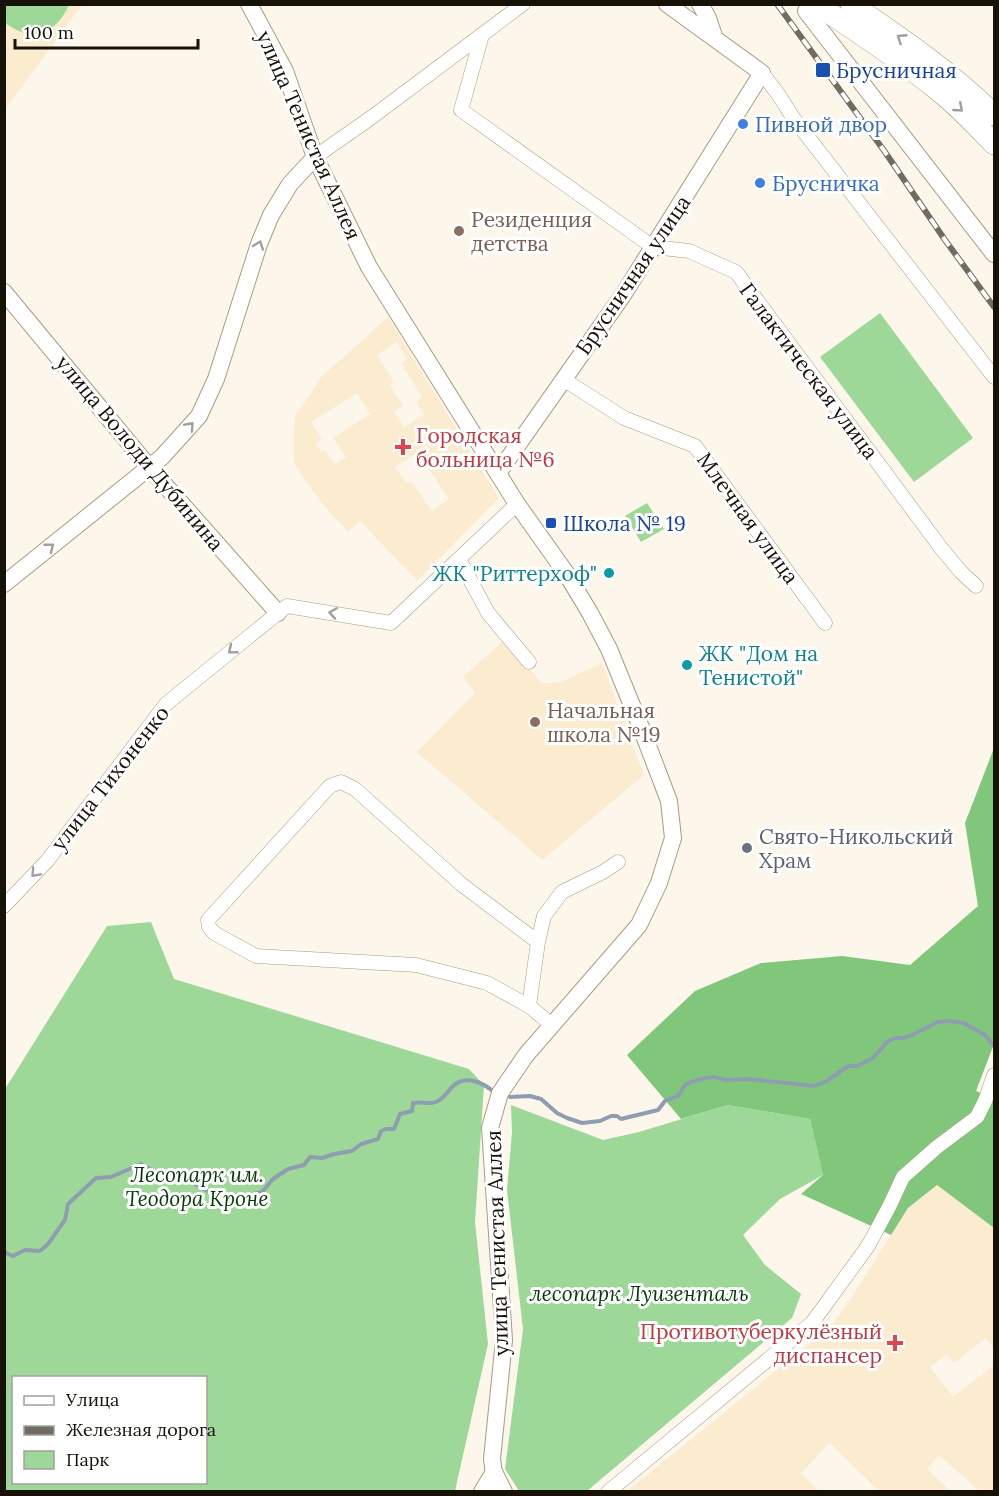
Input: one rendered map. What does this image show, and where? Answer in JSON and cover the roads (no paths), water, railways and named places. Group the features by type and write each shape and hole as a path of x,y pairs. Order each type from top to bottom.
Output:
{"main road":[{"path":"850,4 912,45 948,73 994,115"},
{"path":"811,8 879,47 936,88 967,115 994,144"},
{"path":"483,1491 494,1474"},
{"name":"улица Тенистая Аллея","path":"494,1474 503,1491"}],"street":[{"name":"улица Тенистая Аллея","path":"249,4 285,71 315,157 369,267 517,504 566,573 609,649 669,801 674,838 659,883 639,925 526,1055 500,1093 490,1128 504,1340 492,1459 494,1474"},
{"path":"4,584 162,457 199,416 216,379 259,244 271,215 290,184 315,157 523,4"},
{"path":"667,4 762,73 794,119 994,376"},
{"path":"700,4 708,18 715,39"},
{"path":"811,8 994,254"},
{"name":"Галактическая улица","path":"482,35 461,110 653,247 689,251 736,272 941,548 976,586"},
{"name":"Брусничная улица","path":"498,473 622,296 762,73"},
{"name":"улица Володи Дубинина","path":"4,292 149,467 278,613"},
{"name":"Млечная улица","path":"563,379 624,418 695,446 825,623"},
{"path":"278,613 287,606 391,623 517,504"},
{"path":"459,559 488,613 529,662"},
{"name":"улица Тихоненко","path":"4,906 47,861 166,704 278,613"},
{"path":"538,942 461,884 355,789 341,782 330,786 208,920 209,927 214,933 255,956 417,965 487,983 528,1006 552,1025"},
{"path":"528,1006 544,916 562,892 618,862"},
{"path":"608,1491 812,1323 868,1246 903,1177 937,1147 977,1117 994,1075"}],"waterway":[{"path":"510,1097 530,1096 541,1099 557,1113 582,1123 600,1121 611,1116 621,1119 658,1110 665,1101 678,1096 685,1085 705,1078 749,1079 814,1086 827,1081 848,1066 857,1066 873,1058 887,1042 912,1035 938,1022 964,1023 985,1035 994,1046"},
{"path":"4,1252 13,1256 25,1250 40,1251 48,1244 65,1220 68,1204 96,1178 111,1177 141,1164 164,1177 188,1180 213,1194 240,1197 262,1192 273,1179 288,1169 304,1165 310,1157 322,1158 352,1151 361,1144 378,1139 381,1131 394,1129 400,1114 412,1111 413,1103 436,1102 458,1082 475,1081 495,1093"}],"railway":[{"path":"777,4 994,307"}],"place":[{"name":"Брусничная","path":"823,70"},
{"name":"Пивной двор","path":"743,124"},
{"name":"Брусничка","path":"760,183"},
{"name":"Резиденция детства","path":"459,231"},
{"name":"Городская больница №6","path":"403,447"},
{"name":"Школа № 19","path":"551,523"},
{"name":"ЖК \"Риттерхоф\"","path":"609,573"},
{"name":"ЖК \"Дом на Тенистой\"","path":"687,665"},
{"name":"Начальная школа №19","path":"535,722"},
{"name":"Свято-Никольский Храм","path":"747,848"},
{"name":"Противотуберкулёзный диспансер","path":"895,1343"}],"park label":[{"name":"Лесопарк им. Теодора Кроне","path":"197,1186"},
{"name":"лесопарк Луизенталь","path":"639,1293"}]}
